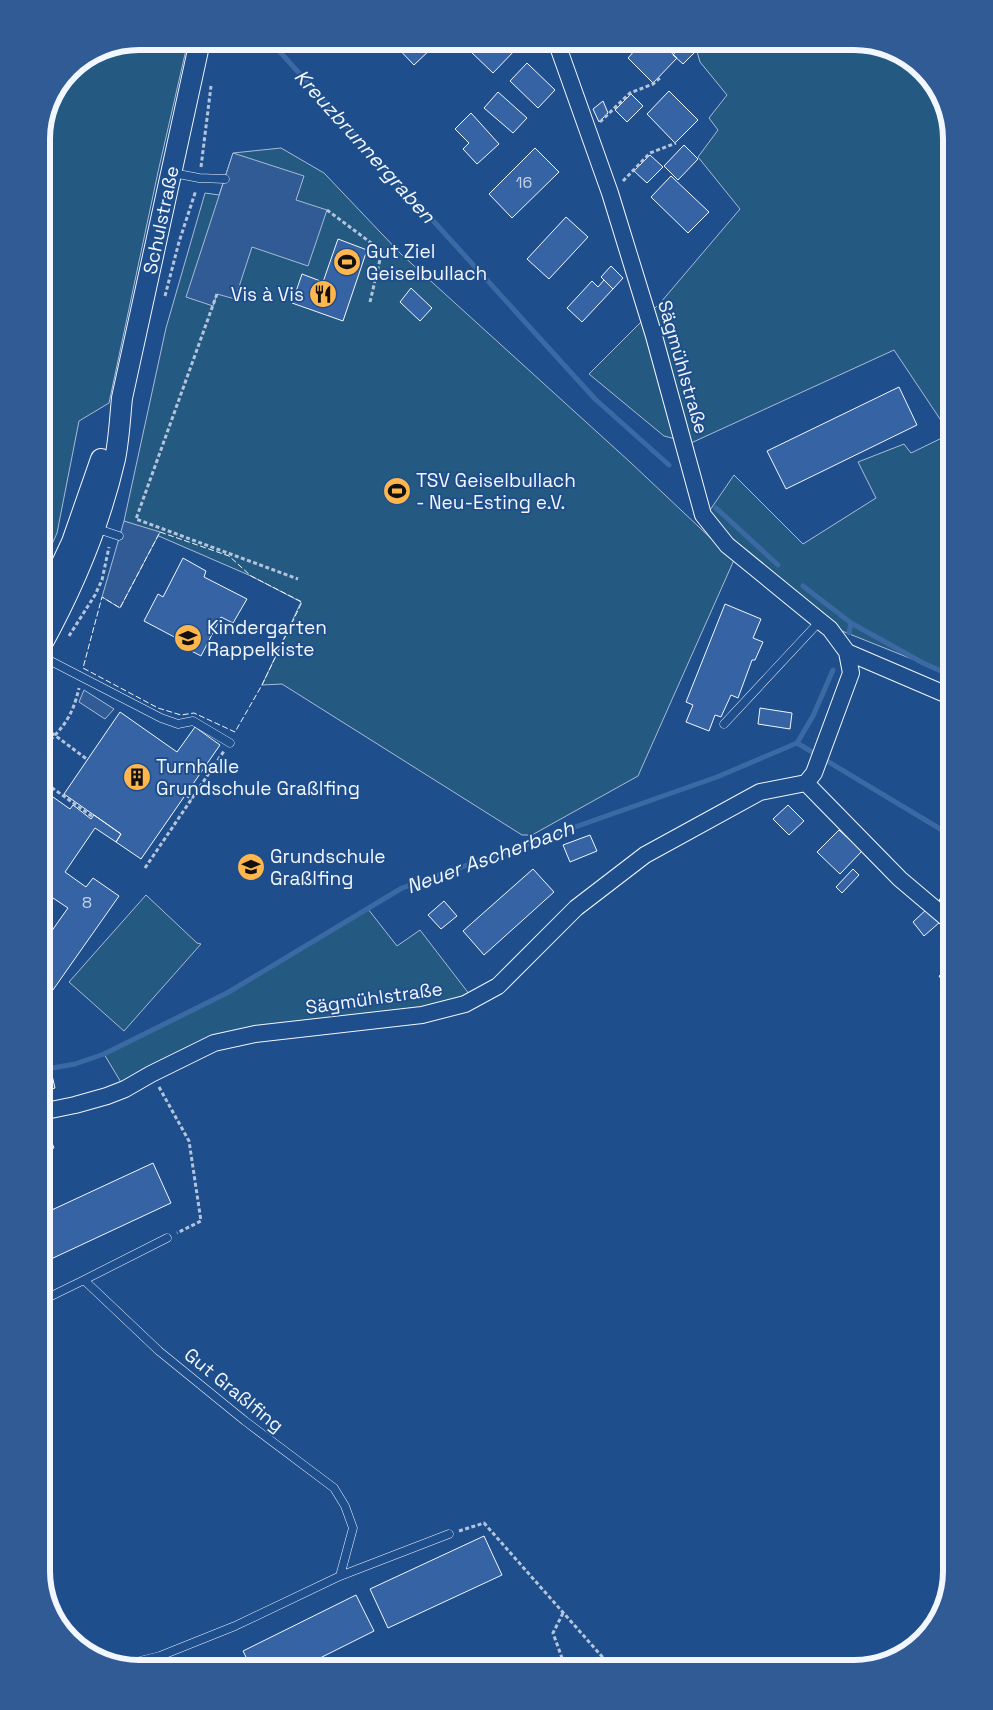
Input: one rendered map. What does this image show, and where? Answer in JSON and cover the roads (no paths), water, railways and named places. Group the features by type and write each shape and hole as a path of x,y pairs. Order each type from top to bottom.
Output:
{"street":[{"name":"Schulstraße","path":"50,629 68,595 122,398 198,50"},
{"name":"Sägmühlstraße","path":"559,50 610,193 654,336 703,514 727,545 830,629 847,652"},
{"name":"Schulstraße","path":"50,592 85,529"},
{"path":"847,652 943,693"},
{"path":"847,652 851,673 810,778 900,878 943,915"},
{"name":"Sägmühlstraße","path":"50,1110 107,1096 125,1089 151,1074 214,1044 256,1034 422,1015 464,1004 498,986 576,908 645,855 760,792 810,778"}],"lane":[{"path":"171,172 199,178 225,178"},
{"path":"85,529 119,536"},
{"path":"724,724 820,621"},
{"path":"50,661 161,718 178,724 193,721 230,743"},
{"path":"50,1297 166,1238"},
{"name":"Gut Graßlfing","path":"84,1280 160,1351 245,1421 334,1488 345,1506 353,1528 340,1576"},
{"path":"144,1660 160,1656 235,1626 340,1576 449,1534"}],"waterway":[{"name":"Kreuzbrunnergraben","path":"278,50 595,399 669,465"},
{"name":"Kreuzbrunnergraben","path":"716,508 778,565"},
{"name":"Kreuzbrunnergraben","path":"803,586 851,623"},
{"name":"Neuer Ascherbach","path":"849,633 851,623 943,672"},
{"name":"Neuer Ascherbach","path":"50,1068 75,1064 104,1054 227,993 402,888 717,777 797,743 813,716 833,670"},
{"path":"797,743 943,831"}],"place":[{"name":"Gut Ziel Geiselbullach","path":"347,262"},
{"name":"Vis à Vis","path":"323,294"},
{"name":"TSV Geiselbullach - Neu-Esting e.V.","path":"397,491"},
{"name":"Kindergarten Rappelkiste","path":"188,638"},
{"name":"Turnhalle Grundschule Graßlfing","path":"137,777"},
{"name":"Grundschule Graßlfing","path":"251,867"}]}
